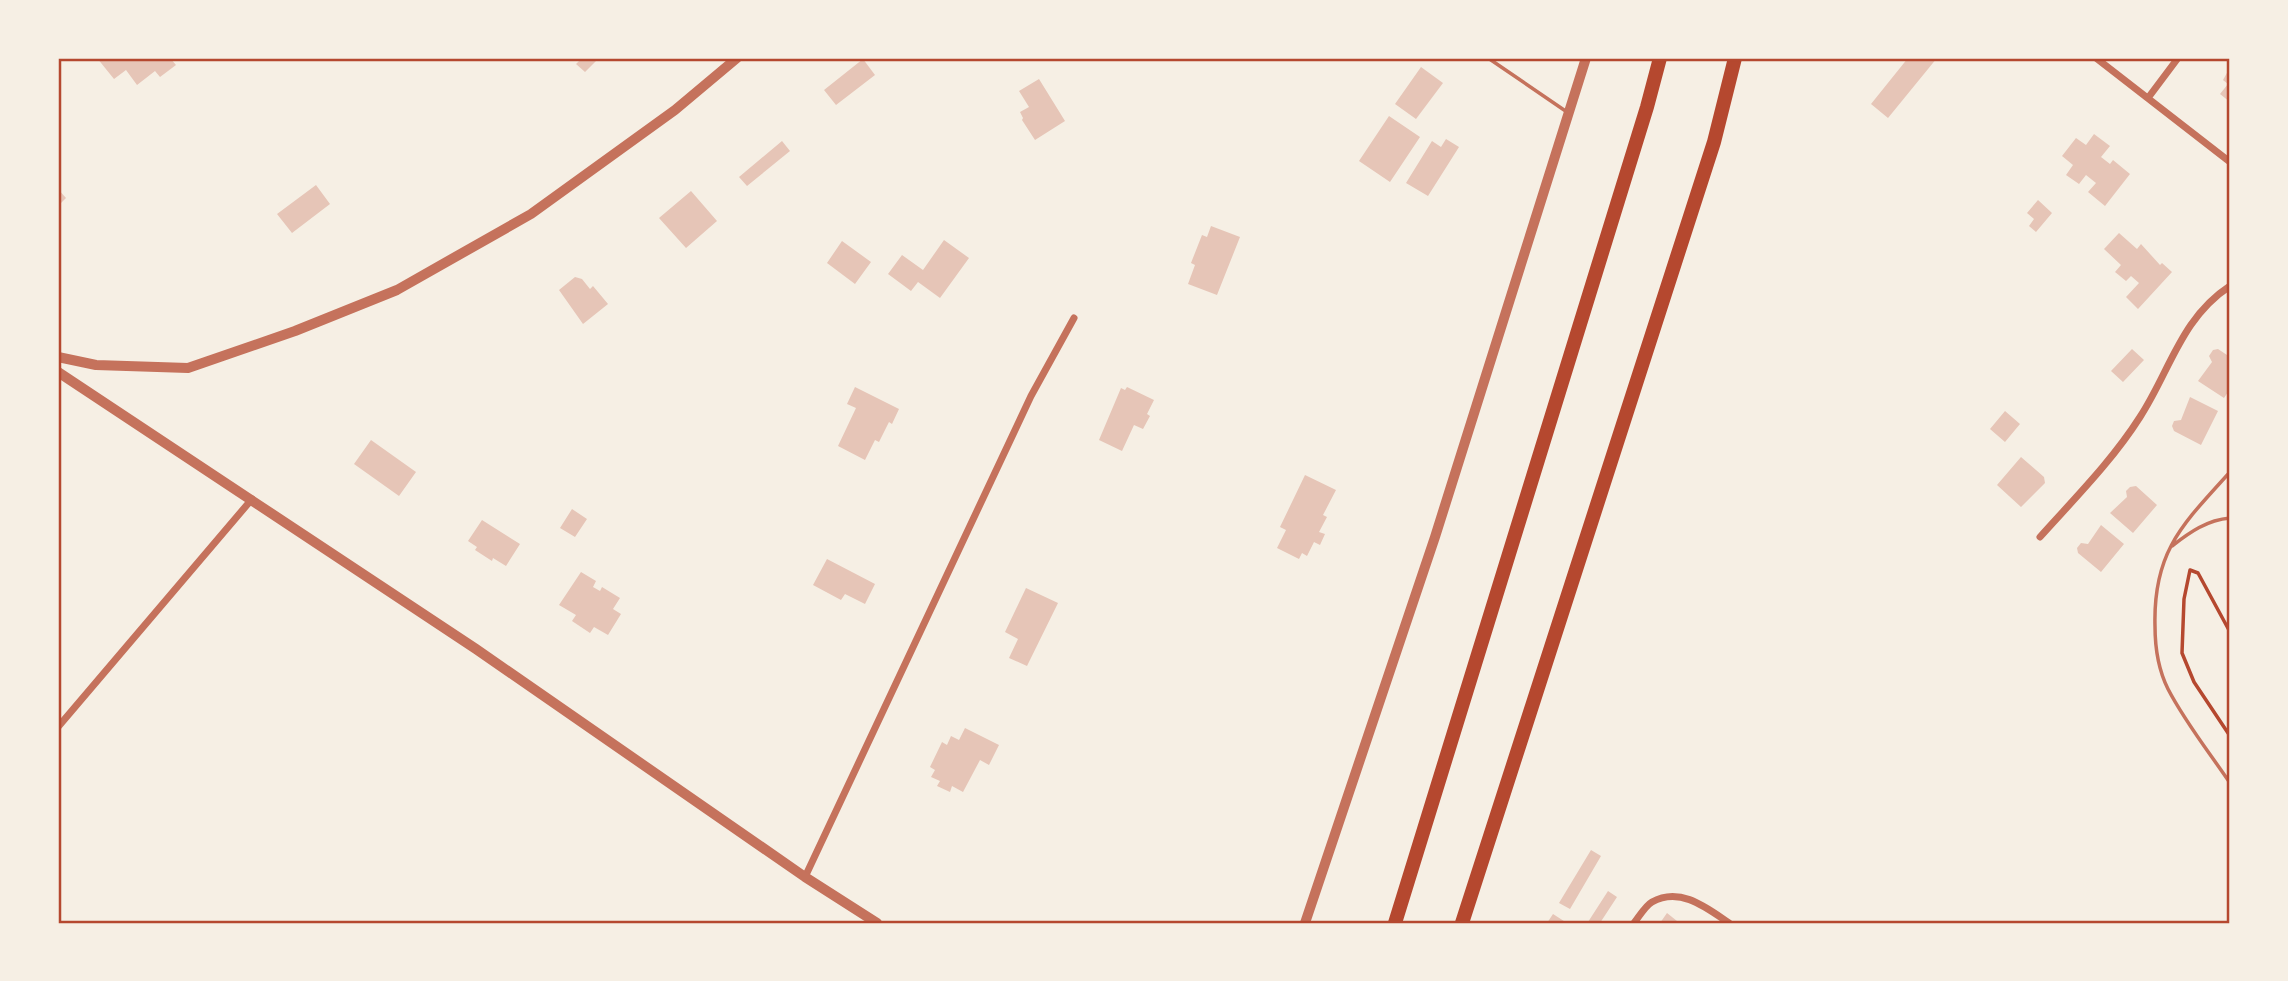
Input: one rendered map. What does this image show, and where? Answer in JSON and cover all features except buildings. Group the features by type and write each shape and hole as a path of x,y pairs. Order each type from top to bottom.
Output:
{"highway":[{"path":"1395,923 1660,58"},
{"path":"1462,923 1714,142 1735,58"}],"street":[{"path":"58,357 96,365 188,368 295,331 397,290 531,214 675,110 737,58"},
{"path":"1306,923 1436,537 1586,58"},
{"path":"2096,58 2230,162"},
{"path":"2148,98 2178,58"},
{"path":"2040,537 2110,458 2141,415 2182,336 2203,309 2230,286"},
{"path":"805,877 1031,397 1074,318"},
{"path":"58,372 487,656 805,877 877,923"},
{"path":"58,727 252,499"},
{"path":"1634,923 1651,902 1674,895 1699,902 1729,923"}],"lane":[{"path":"1489,58 1569,113"},
{"path":"2230,472 2185,522 2170,547 2158,576 2154,608 2158,664 2166,686 2230,783"},
{"path":"2170,547 2194,528 2218,519 2230,519"}],"path":[{"path":"2230,632 2198,573 2190,570 2184,599 2182,653 2194,682 2230,736"}]}
